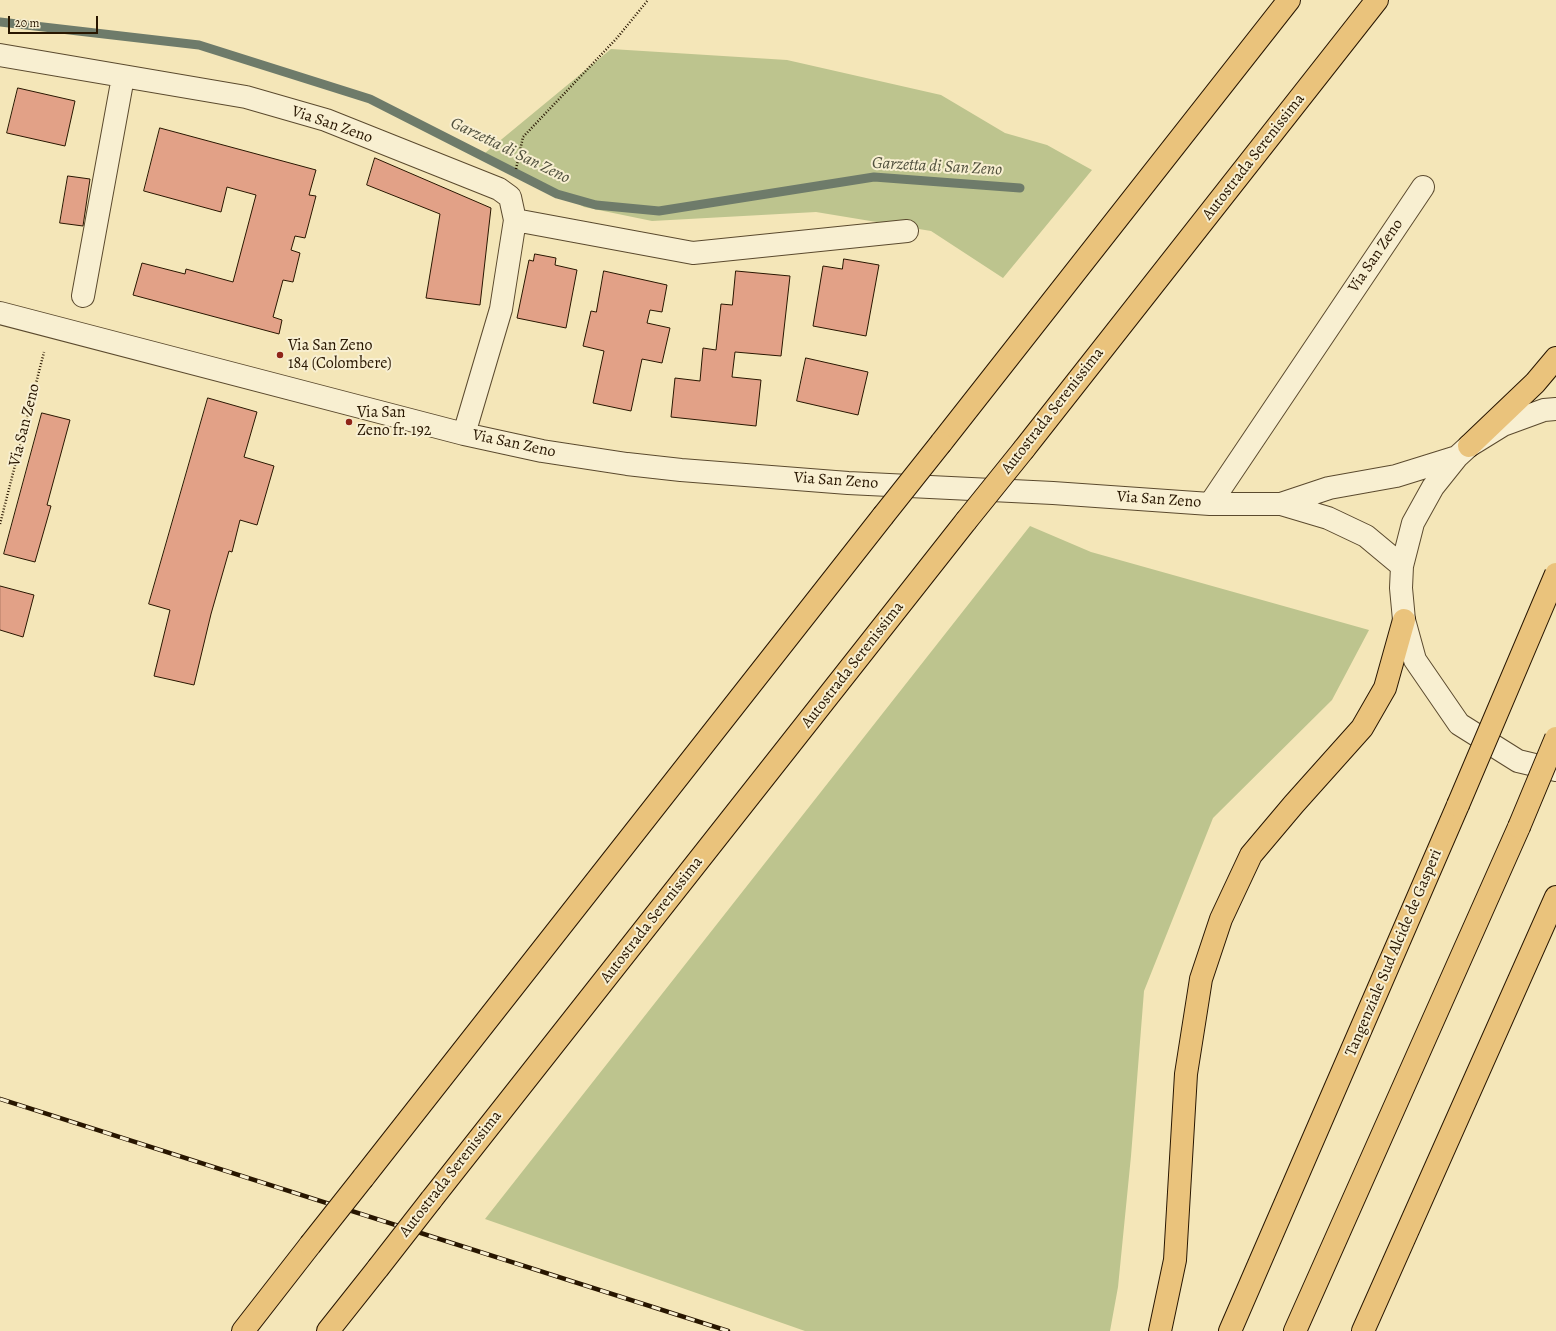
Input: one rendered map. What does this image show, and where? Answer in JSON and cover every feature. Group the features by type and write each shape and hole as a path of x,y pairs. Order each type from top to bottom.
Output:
{"highway":[{"path":"243,1331 1289,0"},
{"name":"Autostrada Serenissima","path":"328,1331 1378,0"},
{"path":"1463,452 1535,383 1556,358"},
{"name":"Tangenziale Sud Alcide de Gasperi","path":"1230,1331 1458,805 1556,574"},
{"path":"1160,1331 1175,1260 1186,1074 1200,979 1218,927 1251,856 1294,804 1362,728 1385,688 1404,620"},
{"path":"1295,1331 1556,738"},
{"path":"1363,1331 1556,897"}],"street":[{"name":"Via San Zeno","path":"0,55 246,97 326,120 499,189 510,197 515,220 501,309 464,434"},
{"path":"83,296 123,77"},
{"name":"Via San Zeno","path":"1210,504 1423,187"},
{"path":"515,220 693,253 907,231"},
{"name":"Via San Zeno","path":"0,313 464,434 542,451 627,464 681,470 848,483 1053,493 1210,504 1281,504 1328,518 1366,536 1402,566"},
{"name":"Via San Zeno","path":"1281,504 1329,488 1396,476 1463,452 1503,425 1544,410 1556,409"},
{"name":"Via San Zeno","path":"1463,452 1432,487 1413,523 1402,566 1401,588 1404,620 1415,660 1459,724 1518,761 1556,770"}],"path":[{"path":"510,197 523,138 617,38 648,0"},
{"name":"Via San Zeno","path":"0,524 50,326"}],"green space":[{"path":"611,49 787,60 941,95 1005,133 1047,145 1092,170 1003,278 931,231 816,212 652,221 584,207 485,153"},
{"path":"1030,526 1091,552 1369,630 1332,700 1213,818 1144,991 1131,1156 1118,1287 1110,1331 805,1331 485,1219"}],"building":[{"path":"18,88 75,101 65,146 7,133"},
{"path":"160,128 316,170 309,195 316,196 305,238 295,236 291,250 300,253 293,282 283,280 273,317 282,320 279,334 133,295 142,263 185,274 186,269 233,282 256,195 227,187 221,212 144,191"},
{"path":"375,158 491,208 480,305 426,298 440,214 367,185"},
{"path":"68,176 90,179 83,226 60,223"},
{"path":"535,254 556,258 555,265 577,270 566,328 517,318 529,260 533,261"},
{"path":"844,259 879,265 866,336 813,326 823,266 842,269"},
{"path":"604,271 667,285 662,312 650,310 647,323 670,328 662,363 642,359 631,411 593,403 604,351 583,346 591,311 596,312"},
{"path":"736,271 790,276 781,356 735,352 732,377 761,380 756,426 671,417 675,378 700,381 703,348 716,350 721,304 732,305"},
{"path":"806,358 868,372 858,415 797,401"},
{"path":"208,398 257,412 244,457 274,466 257,525 240,520 232,552 229,551 211,614 194,685 154,676 170,610 149,604"},
{"path":"42,413 70,420 47,505 51,506 35,562 4,554"},
{"path":"0,586 34,595 23,637 0,630"}],"waterway":[{"name":"Garzetta di San Zeno","path":"0,22 199,45 370,99 557,194 596,205 659,211 874,177 1020,188"}],"railway":[{"path":"0,1099 728,1331"}],"place":[{"name":"Via San Zeno 184 (Colombere)","path":"280,355"},
{"name":"Via San Zeno fr. 192","path":"349,422"}]}
